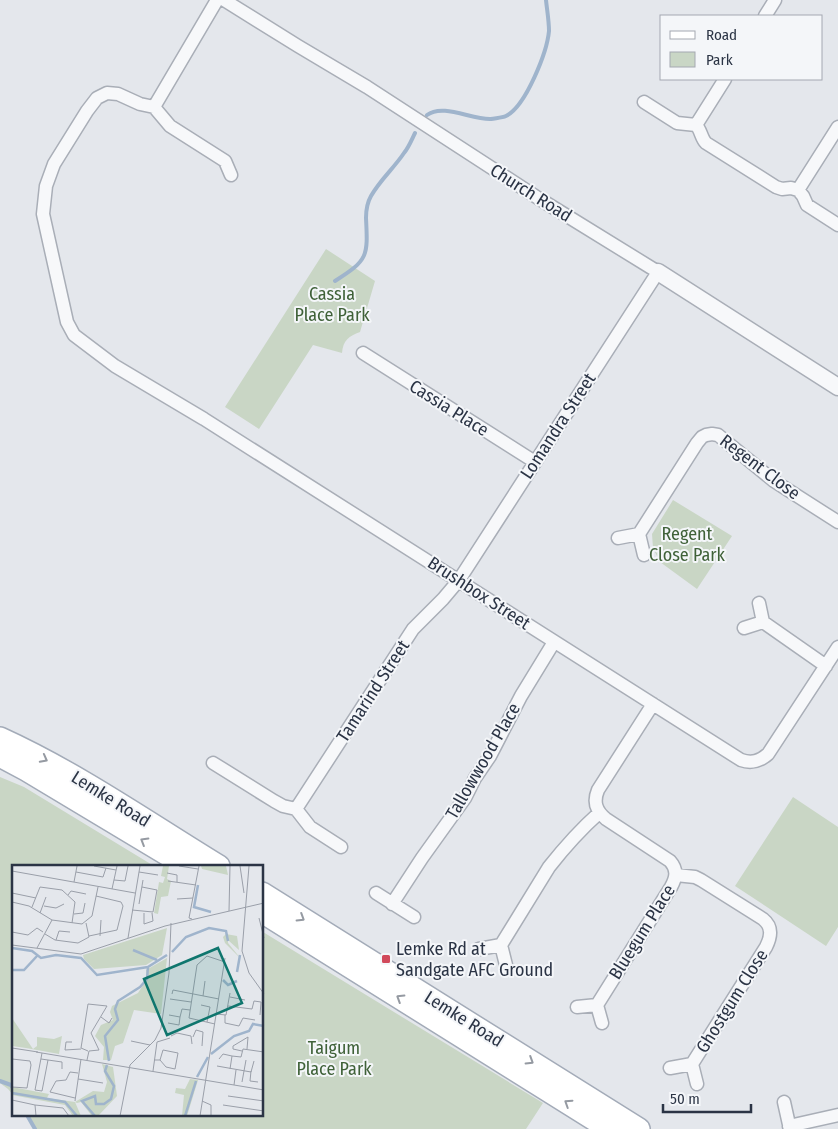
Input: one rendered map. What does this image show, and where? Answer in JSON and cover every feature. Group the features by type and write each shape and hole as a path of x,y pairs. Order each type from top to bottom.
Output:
{"main road":[{"name":"Lemke Road","path":"0,738 75,777 217,865"},
{"name":"Lemke Road","path":"0,756 184,865"},
{"name":"Lemke Road","path":"264,894 639,1129"},
{"name":"Lemke Road","path":"264,913 609,1129"}],"street":[{"path":"218,0 154,107 170,126 225,161 231,175"},
{"name":"Church Road","path":"224,0 367,87 538,198 838,387"},
{"path":"766,15 775,0"},
{"path":"696,125 724,80"},
{"name":"Brushbox Street","path":"154,107 140,104 118,94 108,93 97,98 54,164 46,186 43,214 67,322 74,335 115,366 204,419 746,762 755,762 764,758 772,750 826,666"},
{"path":"644,102 677,123 696,125"},
{"path":"696,125 706,142 776,187 798,190 807,205 838,225"},
{"path":"798,190 838,127"},
{"name":"Lomandra Street","path":"459,580 658,272"},
{"name":"Cassia Place","path":"363,353 535,462"},
{"name":"Regent Close","path":"639,534 696,443 702,437 712,434 721,437 774,481 838,522"},
{"path":"618,538 639,534 644,555"},
{"name":"Tamarind Street","path":"296,809 413,629 459,580"},
{"path":"759,603 763,622 826,666 838,647"},
{"path":"744,628 763,622"},
{"name":"Tallowwood Place","path":"392,904 465,798 475,778 490,756 521,696 554,642"},
{"path":"479,949 500,945 558,855 599,813 595,800 598,790 653,704"},
{"path":"213,764 283,806 296,809 310,827 341,847"},
{"name":"Bluegum Place","path":"597,1005 671,887 676,875 673,864 666,857 599,813"},
{"name":"Ghostgum Close","path":"676,875 695,877 706,882 767,922 771,931 769,942 692,1064 697,1084"},
{"path":"376,894 414,918"},
{"path":"500,945 506,965"},
{"path":"577,1007 597,1005 602,1023"},
{"name":"Ghostgum Close","path":"670,1068 692,1064"},
{"path":"784,1102 789,1128 838,1115"}],"green space":[{"name":"Cassia Place Park","path":"326,249 375,281 360,332 347,339 342,353 313,345 259,429 225,407"},
{"name":"Regent Close Park","path":"673,500 732,536 697,589 660,562 653,548 652,534"},
{"path":"0,777 24,787 152,865 12,865 12,1094 0,1083"},
{"path":"793,797 838,827 838,927 826,946 735,886"},
{"name":"Taigum Place Park","path":"264,933 543,1103 526,1129 36,1129 28,1116 264,1116"}],"waterway":[{"path":"427,115 434,112 449,111 491,119 504,117 514,110 528,90 544,52 549,31 546,0"},
{"path":"335,281 354,268 364,256 367,241 366,213 370,199 406,151 415,133"},
{"path":"0,1081 12,1087"},
{"path":"28,1116 35,1129"}],"place":[{"name":"Lemke Rd at Sandgate AFC Ground","path":"386,959"}]}
